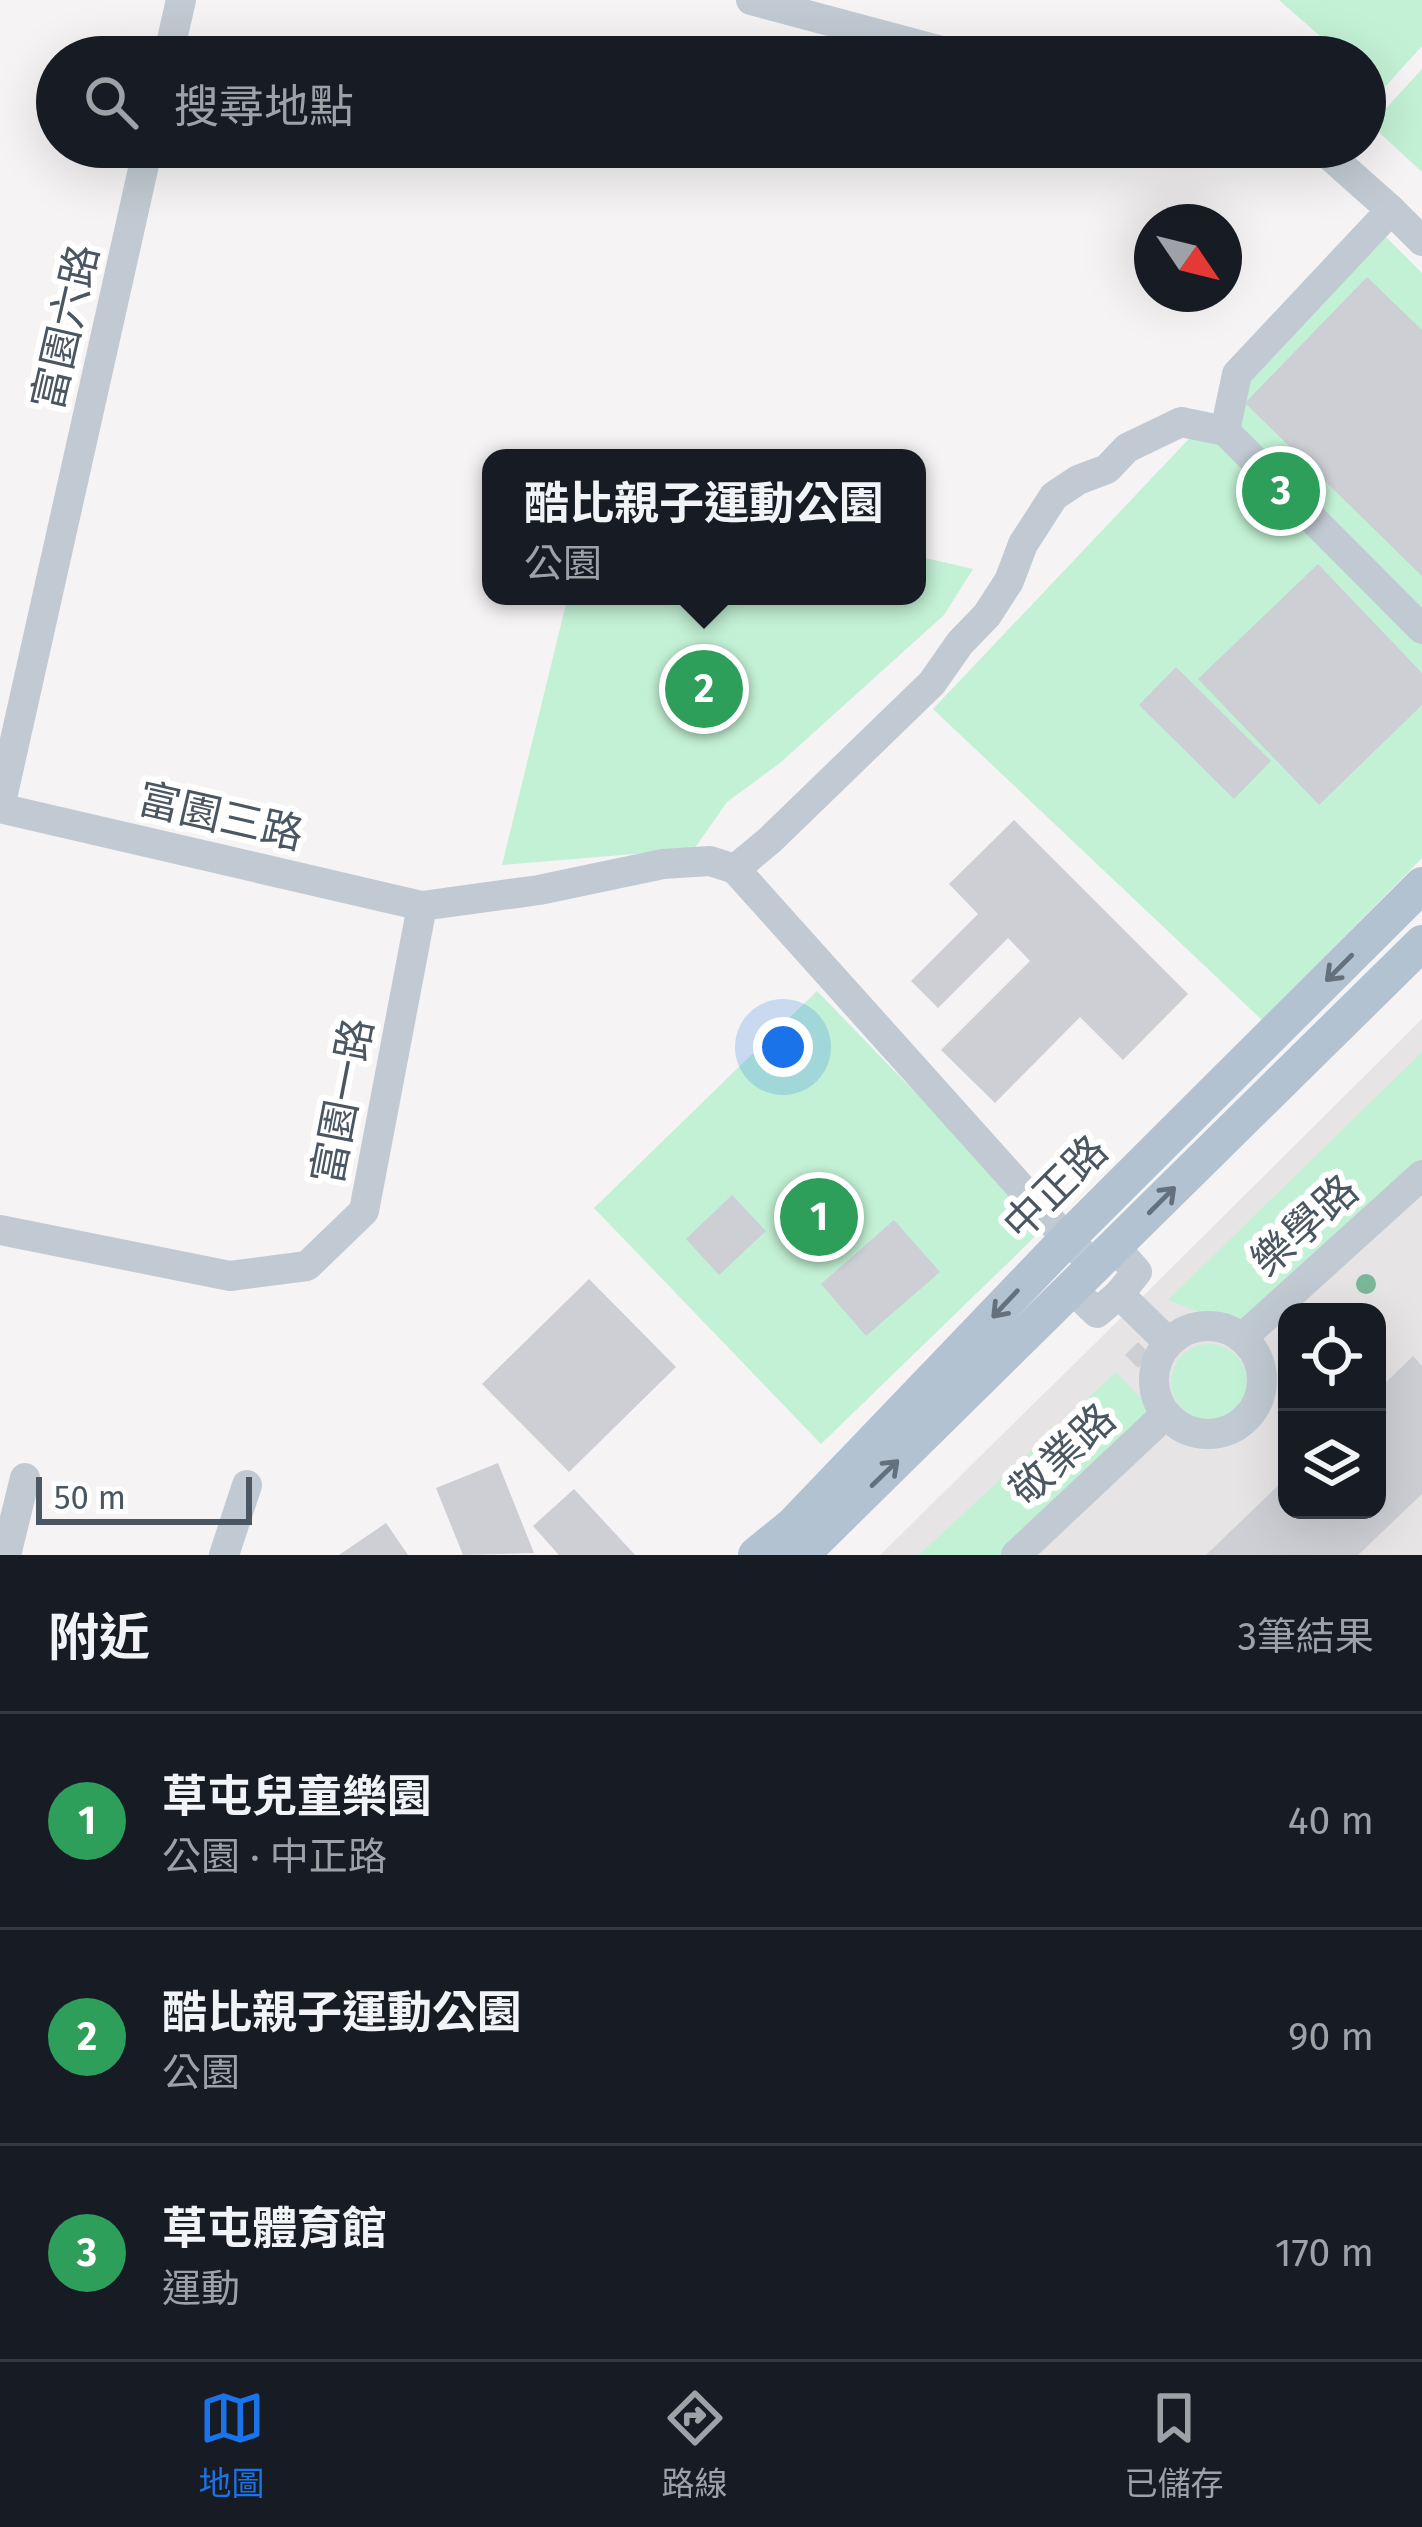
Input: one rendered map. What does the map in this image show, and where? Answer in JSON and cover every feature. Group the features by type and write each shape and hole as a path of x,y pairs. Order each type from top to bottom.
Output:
{"main road":[{"name":"中正路","path":"756,1555 794,1525 1066,1239 1422,885"},
{"name":"中正路","path":"801,1555 1100,1274 1422,943"}],"street":[{"path":"173,36 181,0"},
{"path":"752,0 886,36"},
{"name":"富園六路","path":"0,807 143,168"},
{"path":"1343,168 1422,241"},
{"path":"1226,431 1237,374 1391,211"},
{"path":"735,869 932,683 1010,580 1022,544 1054,496 1107,469 1127,448 1181,422 1226,431 1422,628"},
{"name":"富園三路","path":"0,807 422,906"},
{"path":"422,906 539,890 663,864 710,861 735,869 1066,1239 1168,1342"},
{"name":"富園一路","path":"0,1230 230,1276 307,1266 364,1210 422,906"},
{"name":"樂學路","path":"1242,1338 1422,1175"},
{"path":"1211,1326 1242,1338 1260,1366 1262,1383 1258,1401 1247,1417 1215,1433 1179,1426 1156,1398 1153,1380 1168,1342 1194,1328 1211,1326"},
{"name":"敬業路","path":"1016,1555 1166,1414"},
{"path":"6,1555 25,1478"},
{"path":"224,1555 247,1485"}],"shaded area":[{"path":"1422,1019 1422,1555 880,1555"}],"green space":[{"path":"1279,0 1422,0 1422,46 1386,86 1386,36 1320,36"},
{"path":"1422,69 1422,172 1386,139 1386,109"},
{"path":"1383,234 1422,273 1422,858 1262,1020 933,709"},
{"path":"926,558 973,569 944,615 780,763 727,802 694,849 502,865 566,605 926,605"},
{"path":"817,991 1045,1227 821,1444 594,1208"},
{"path":"1422,1052 1422,1159 1239,1327 1168,1300"},
{"path":"1209,1344 1236,1355 1247,1382 1236,1409 1209,1420 1182,1409 1171,1382 1182,1355"},
{"path":"1116,1372 1154,1412 1000,1555 919,1555"}],"building":[{"path":"1367,277 1422,330 1422,576 1245,403"},
{"path":"1318,564 1422,673 1422,705 1319,805 1198,679"},
{"path":"1176,667 1271,761 1234,799 1139,705"},
{"path":"1014,820 1188,994 1123,1060 1080,1017 995,1103 941,1050 1030,961 1008,938 938,1008 911,981 978,914 949,884"},
{"path":"732,1195 766,1231 719,1275 686,1239"},
{"path":"894,1220 940,1272 866,1336 821,1284"},
{"path":"589,1279 676,1367 569,1472 482,1384"},
{"path":"1138,1342 1151,1355 1138,1368 1125,1355"},
{"path":"1413,1356 1422,1366 1422,1494 1358,1555 1206,1555 1278,1486 1278,1519 1386,1519 1386,1382"},
{"path":"498,1463 534,1553 463,1555 436,1488"},
{"path":"574,1489 635,1555 559,1555 533,1526"},
{"path":"386,1523 408,1555 339,1555"}],"place":[{"name":"草屯體育館","path":"1281,491"},
{"name":"酷比親子運動公園","path":"704,689"},
{"name":"草屯兒童樂園","path":"819,1217"}]}
